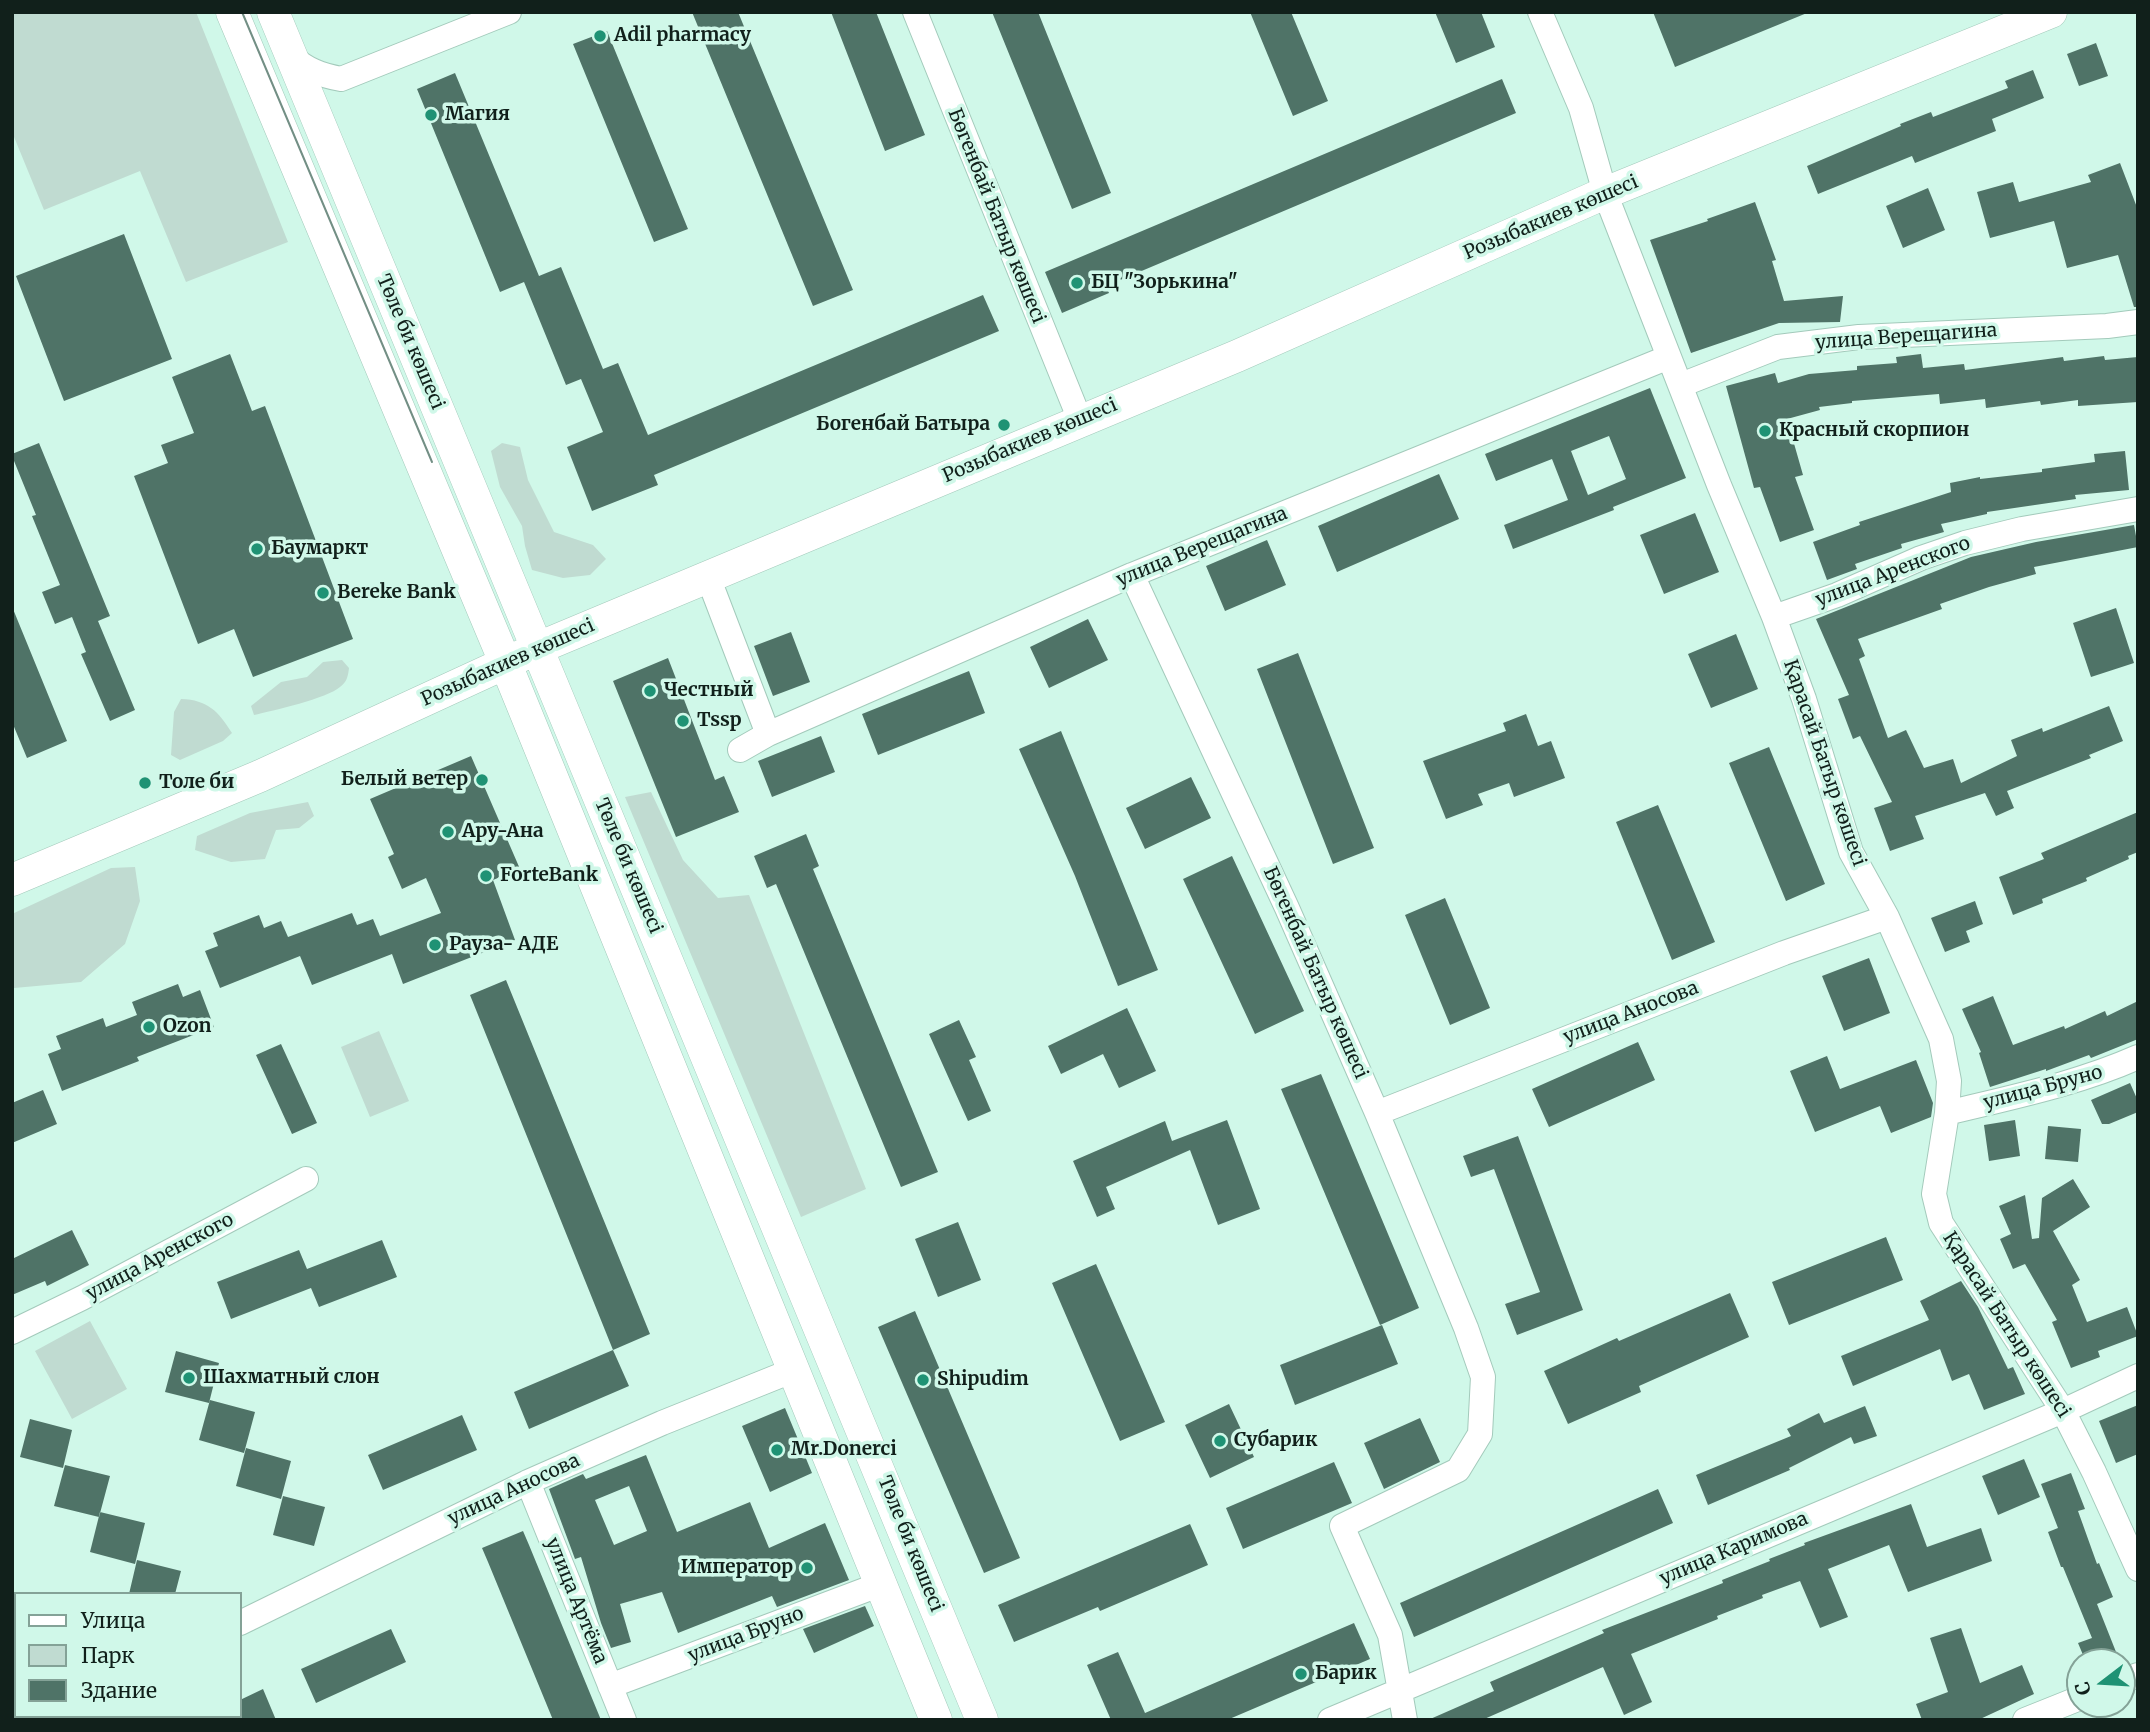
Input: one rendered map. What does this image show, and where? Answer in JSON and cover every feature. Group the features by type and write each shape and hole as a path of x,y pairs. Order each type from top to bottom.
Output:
{"main road":[{"name":"Төле би көшесі","path":"232,12 506,662 936,1720"},
{"name":"Төле би көшесі","path":"273,12 982,1720"},
{"name":"Розыбакиев көшесі","path":"12,880 260,776 538,648 1237,356 1605,193 2052,12"},
{"path":"423,466 432,476 441,480 449,479 458,458"},
{"path":"602,900 603,883 612,878 638,889"}],"street":[{"path":"291,56 306,69 341,79 509,12"},
{"name":"Бөгенбай Батыр көшесі","path":"915,12 1080,420"},
{"name":"Қарасай Батыр көшесі","path":"1540,12 1581,108 1605,193 1774,617 1804,699 1851,852 1887,917 1941,1039 1950,1081 1934,1194 1941,1223 2063,1411 2095,1472 2138,1569"},
{"name":"улица Верещагина","path":"1681,385 1778,347 1859,337 2107,326 2138,322"},
{"name":"улица Верещагина","path":"740,750 768,734 1132,575 1669,357"},
{"name":"улица Аренского","path":"1774,617 1965,543 2022,529 2138,509"},
{"name":"Бөгенбай Батыр көшесі","path":"1132,575 1287,908 1377,1112 1466,1328 1483,1377 1480,1434 1458,1470 1342,1526 1390,1635 1399,1690"},
{"path":"708,577 732,646 768,734"},
{"name":"улица Аносова","path":"1377,1112 1784,953 1887,917"},
{"name":"улица Бруно","path":"1947,1113 2062,1086 2138,1057"},
{"name":"улица Аренского","path":"12,1332 82,1298 306,1179"},
{"name":"улица Аносова","path":"242,1622 527,1482 662,1423 794,1370"},
{"name":"улица Каримова","path":"1330,1720 2063,1411 2138,1376"},
{"name":"улица Артёма","path":"527,1482 624,1720"},
{"name":"улица Бруно","path":"610,1686 881,1584"},
{"path":"1399,1690 1405,1720"},
{"path":"2025,1720 2066,1704"}],"green space":[{"path":"12,12 196,12 288,242 186,282 140,171 44,210 12,132"},
{"path":"502,443 520,447 528,480 554,532 593,545 606,559 590,575 563,578 532,570 522,526 500,487 491,451"},
{"path":"342,660 349,668 348,676 334,691 299,704 254,715 251,706 281,682 307,677 323,662"},
{"path":"181,699 205,704 211,708 232,733 223,741 180,760 171,755 174,712"},
{"path":"651,792 683,860 718,898 749,895 866,1189 801,1217 625,797"},
{"path":"308,802 314,816 299,828 276,830 265,859 231,862 195,850 197,836 250,813"},
{"path":"135,867 140,901 125,944 81,982 14,988 12,914 111,868"},
{"path":"379,1031 409,1101 370,1117 341,1047"},
{"path":"90,1321 127,1389 72,1419 35,1351"}],"building":[{"path":"692,12 738,12 853,290 813,306"},
{"path":"831,12 876,12 925,135 885,151"},
{"path":"992,12 1038,12 1111,193 1072,209"},
{"path":"1250,12 1291,12 1328,101 1293,116"},
{"path":"1435,12 1481,12 1495,47 1456,63"},
{"path":"1653,12 1807,12 1807,13 1675,67"},
{"path":"607,31 688,229 654,242 573,44"},
{"path":"2096,43 2108,76 2079,86 2067,54"},
{"path":"2033,70 2044,98 1992,119 1996,131 1915,163 1912,156 1818,194 1807,166 1901,126 1900,124 1931,112 1933,117 2008,88 2005,81"},
{"path":"455,73 539,276 561,267 603,369 618,363 648,435 983,295 999,331 654,475 658,485 592,511 567,447 603,432 581,379 566,385 524,282 500,292 417,89"},
{"path":"1502,79 1516,113 1106,286 1109,293 1062,313 1045,272"},
{"path":"2120,163 2138,210 2138,307 2134,307 2118,255 2067,268 2054,221 1990,238 1977,192 2013,182 2019,202 2091,182 2088,175"},
{"path":"1928,188 1945,230 1903,248 1886,206"},
{"path":"1755,202 1776,260 1772,261 1784,301 1843,296 1840,322 1779,323 1691,353 1650,240"},
{"path":"124,234 172,359 64,401 16,276"},
{"path":"230,354 252,411 265,406 353,639 253,677 234,629 198,644 134,476 168,463 161,445 194,433 172,377"},
{"path":"1921,354 1923,368 1964,364 1965,370 2063,357 2064,361 2104,356 2105,360 2138,357 2138,402 2078,406 2078,400 2041,405 2040,401 1986,408 1985,399 1940,404 1939,394 1852,401 1819,407 1820,410 1787,419 1803,475 1795,477 1814,530 1780,542 1760,487 1754,488 1726,386 1775,373 1778,383 1809,374 1897,363 1896,357"},
{"path":"1650,388 1686,478 1613,507 1614,510 1513,549 1504,525 1568,500 1552,459 1496,481 1485,454","holes":["1609,436 1626,479 1588,495 1571,451"]},
{"path":"39,443 110,616 98,621 135,710 110,721 81,654 86,652 72,617 55,624 42,592 60,585 32,516 36,515 12,456"},
{"path":"2125,451 2129,490 2075,495 2076,499 1987,512 1941,524 1944,532 1901,544 1902,548 1855,564 1857,569 1827,580 1813,542 1860,525 1859,522 1951,492 1950,483 1980,477 2042,472 2042,469 2095,462 2094,454"},
{"path":"1439,474 1459,519 1337,572 1318,526"},
{"path":"1695,513 1719,572 1664,594 1640,535"},
{"path":"2134,525 2138,547 2034,567 2036,574 1940,604 1942,609 1858,639 1865,656 1859,659 1888,738 1906,730 1924,768 1953,759 1961,783 2017,756 2011,740 2042,728 2043,732 2109,706 2123,741 2089,755 2091,758 2007,791 2014,808 1996,816 1985,793 1915,816 1924,839 1890,851 1874,808 1892,802 1860,736 1853,739 1838,699 1849,695 1816,619 1971,557 2036,542"},
{"path":"1267,540 1286,585 1225,611 1206,566"},
{"path":"2116,608 2134,663 2091,677 2073,623"},
{"path":"13,609 67,741 27,758 12,722"},
{"path":"1088,619 1108,660 1049,688 1030,647"},
{"path":"791,632 810,682 773,696 754,646"},
{"path":"1736,634 1758,689 1711,708 1688,654"},
{"path":"1298,653 1374,848 1333,864 1257,669"},
{"path":"668,658 715,780 724,776 739,812 676,837 613,681"},
{"path":"969,671 985,713 878,755 862,714"},
{"path":"1526,714 1538,746 1551,741 1565,778 1514,797 1509,783 1478,794 1483,805 1446,819 1423,761 1506,731 1503,723"},
{"path":"1061,731 1158,970 1118,986 1075,876 1019,749"},
{"path":"821,736 835,772 772,797 758,761"},
{"path":"1769,747 1825,884 1786,901 1729,763"},
{"path":"471,756 520,869 493,880 515,940 403,984 392,954 312,985 300,956 220,988 205,951 218,946 213,933 259,915 264,928 281,921 288,937 352,913 357,925 373,919 380,936 441,913 426,878 402,889 388,857 394,854 370,799"},
{"path":"1191,777 1211,818 1145,849 1126,808"},
{"path":"1658,805 1715,942 1672,960 1616,822"},
{"path":"2138,812 2138,852 2128,856 2129,859 2086,878 2087,881 2042,899 2043,903 2013,915 1999,877 2044,859 2041,853"},
{"path":"806,834 819,866 813,869 938,1172 901,1187 776,884 767,888 754,856"},
{"path":"1232,856 1304,1011 1255,1034 1183,879"},
{"path":"1445,898 1490,1008 1450,1025 1405,915"},
{"path":"1975,901 1983,924 1966,931 1970,942 1945,952 1931,918"},
{"path":"1869,958 1890,1013 1844,1031 1822,976"},
{"path":"506,980 650,1334 613,1350 470,995"},
{"path":"178,984 183,997 200,990 214,1027 137,1057 139,1061 62,1091 48,1054 61,1049 56,1036 103,1018 106,1027 137,1015 132,1002"},
{"path":"1993,996 2013,1045 2064,1026 2065,1029 2105,1011 2107,1016 2138,1001 2138,1039 2091,1058 2089,1055 1990,1087 1979,1053 1981,1052 1962,1009"},
{"path":"1127,1008 1156,1071 1119,1088 1103,1054 1061,1074 1048,1046"},
{"path":"959,1020 976,1057 969,1060 991,1111 968,1121 929,1034"},
{"path":"1638,1042 1655,1080 1549,1127 1532,1089"},
{"path":"281,1044 317,1123 292,1134 256,1055"},
{"path":"1827,1056 1840,1089 1916,1060 1933,1103 1931,1117 1891,1133 1880,1106 1815,1132 1790,1071"},
{"path":"1321,1074 1419,1308 1380,1325 1281,1089"},
{"path":"2130,1083 2138,1101 2138,1112 2109,1124 2102,1124 2091,1100"},
{"path":"43,1090 57,1124 12,1143 12,1103"},
{"path":"1227,1120 1260,1209 1218,1225 1190,1150 1106,1187 1115,1209 1097,1217 1073,1161 1165,1121 1172,1141"},
{"path":"2015,1120 2020,1156 1989,1161 1984,1125"},
{"path":"2048,1126 2081,1129 2078,1162 2045,1159"},
{"path":"1518,1136 1583,1310 1517,1335 1505,1304 1540,1292 1494,1169 1471,1177 1463,1156"},
{"path":"2073,1179 2090,1207 2053,1231 2080,1280 2072,1285 2087,1322 2127,1307 2138,1336 2098,1351 2100,1357 2071,1368 2052,1322 2057,1320 2025,1264 2013,1269 2000,1239 2011,1234 1999,1206 2025,1195 2032,1239 2039,1238 2042,1198"},
{"path":"958,1222 981,1280 938,1297 915,1239"},
{"path":"72,1230 89,1265 47,1286 45,1281 12,1295 12,1259"},
{"path":"1886,1237 1903,1280 1789,1325 1772,1282"},
{"path":"382,1240 397,1277 319,1307 311,1288 231,1319 217,1282 299,1250 307,1269"},
{"path":"1096,1264 1165,1422 1120,1441 1052,1283"},
{"path":"1961,1281 1978,1307 2008,1369 2013,1367 2025,1394 1984,1410 1969,1374 1952,1381 1940,1349 1853,1386 1841,1356 1929,1320 1920,1301"},
{"path":"1730,1293 1749,1337 1639,1386 1641,1392 1568,1424 1544,1371 1617,1338 1619,1341"},
{"path":"915,1311 1020,1558 984,1573 878,1327"},
{"path":"1382,1325 1398,1364 1295,1405 1280,1365"},
{"path":"613,1350 629,1386 529,1429 514,1392"},
{"path":"176,1351 219,1363 209,1403 165,1392"},
{"path":"210,1400 255,1412 244,1453 199,1440"},
{"name":"Субарик","path":"1229,1404 1254,1457 1210,1478 1185,1425"},
{"path":"2138,1405 2138,1454 2116,1463 2099,1421"},
{"path":"1865,1406 1877,1436 1854,1444 1851,1437 1789,1468 1790,1470 1708,1505 1696,1475 1791,1436 1787,1429 1819,1413 1824,1423"},
{"name":"Mr.Donerci","path":"785,1408 812,1473 770,1492 742,1426"},
{"path":"462,1415 477,1450 383,1490 368,1455"},
{"path":"1420,1418 1440,1462 1384,1489 1364,1443"},
{"path":"30,1419 72,1430 63,1468 20,1457"},
{"path":"246,1448 291,1461 281,1499 236,1486"},
{"path":"646,1455 677,1532 750,1502 769,1548 825,1523 849,1580 777,1607 772,1596 678,1633 662,1592 620,1604 631,1642 611,1648 581,1557 575,1559 549,1489 583,1474 586,1479","holes":["629,1486 647,1531 614,1545 595,1500"]},
{"path":"2024,1459 2040,1497 1998,1515 1982,1476"},
{"path":"1334,1462 1352,1503 1243,1549 1226,1508"},
{"path":"65,1465 110,1476 99,1517 54,1506"},
{"path":"2071,1473 2085,1509 2078,1511 2097,1564 2099,1563 2113,1597 2097,1604 2114,1648 2080,1648 2078,1643 2092,1638 2048,1532 2058,1528 2041,1484"},
{"path":"1658,1489 1673,1523 1414,1637 1400,1603"},
{"path":"283,1496 325,1507 314,1546 273,1535"},
{"path":"1911,1504 1927,1547 1981,1528 1992,1561 1908,1592 1889,1545 1828,1569 1848,1617 1820,1628 1800,1581 1762,1595 1763,1598 1717,1616 1718,1619 1631,1654 1652,1702 1624,1715 1603,1667 1482,1720 1428,1720 1494,1691 1490,1682 1604,1633 1602,1630 1723,1583 1722,1580 1770,1561 1769,1559 1805,1545 1804,1543"},
{"path":"100,1512 145,1523 135,1564 90,1552"},
{"path":"1190,1524 1208,1565 1100,1611 1098,1607 1014,1642 998,1605"},
{"path":"523,1531 601,1720 553,1720 482,1548"},
{"path":"137,1560 181,1571 176,1592 129,1592"},
{"path":"865,1606 874,1626 814,1653 803,1629"},
{"path":"1354,1623 1370,1659 1227,1720 1111,1720 1087,1665 1118,1652 1145,1713"},
{"path":"1961,1628 1980,1683 2022,1665 2034,1694 1978,1720 1922,1720 1916,1704 1948,1692 1930,1638"},
{"path":"391,1629 406,1662 316,1703 301,1669"},
{"path":"263,1689 276,1720 240,1720 242,1699"}],"tram line":[{"path":"242,12 432,462"}],"place":[{"name":"Adil pharmacy","path":"600,36"},
{"name":"Магия","path":"431,115"},
{"name":"БЦ \"Зорькина\"","path":"1077,283"},
{"name":"Богенбай Батыра","path":"1004,425"},
{"name":"Красный скорпион","path":"1765,431"},
{"name":"Баумаркт","path":"257,549"},
{"name":"Bereke Bank","path":"323,593"},
{"name":"Честный","path":"650,691"},
{"name":"Tssp","path":"683,721"},
{"name":"Белый ветер","path":"482,780"},
{"name":"Толе би","path":"145,783"},
{"name":"Ару-Ана","path":"448,832"},
{"name":"ForteBank","path":"486,876"},
{"name":"Рауза- АДЕ","path":"435,945"},
{"name":"Ozon","path":"149,1027"},
{"name":"Шахматный слон","path":"189,1378"},
{"name":"Shipudim","path":"923,1380"},
{"name":"Субарик","path":"1220,1441"},
{"name":"Mr.Donerci","path":"777,1450"},
{"name":"Император","path":"807,1568"},
{"name":"Барик","path":"1301,1674"}]}
